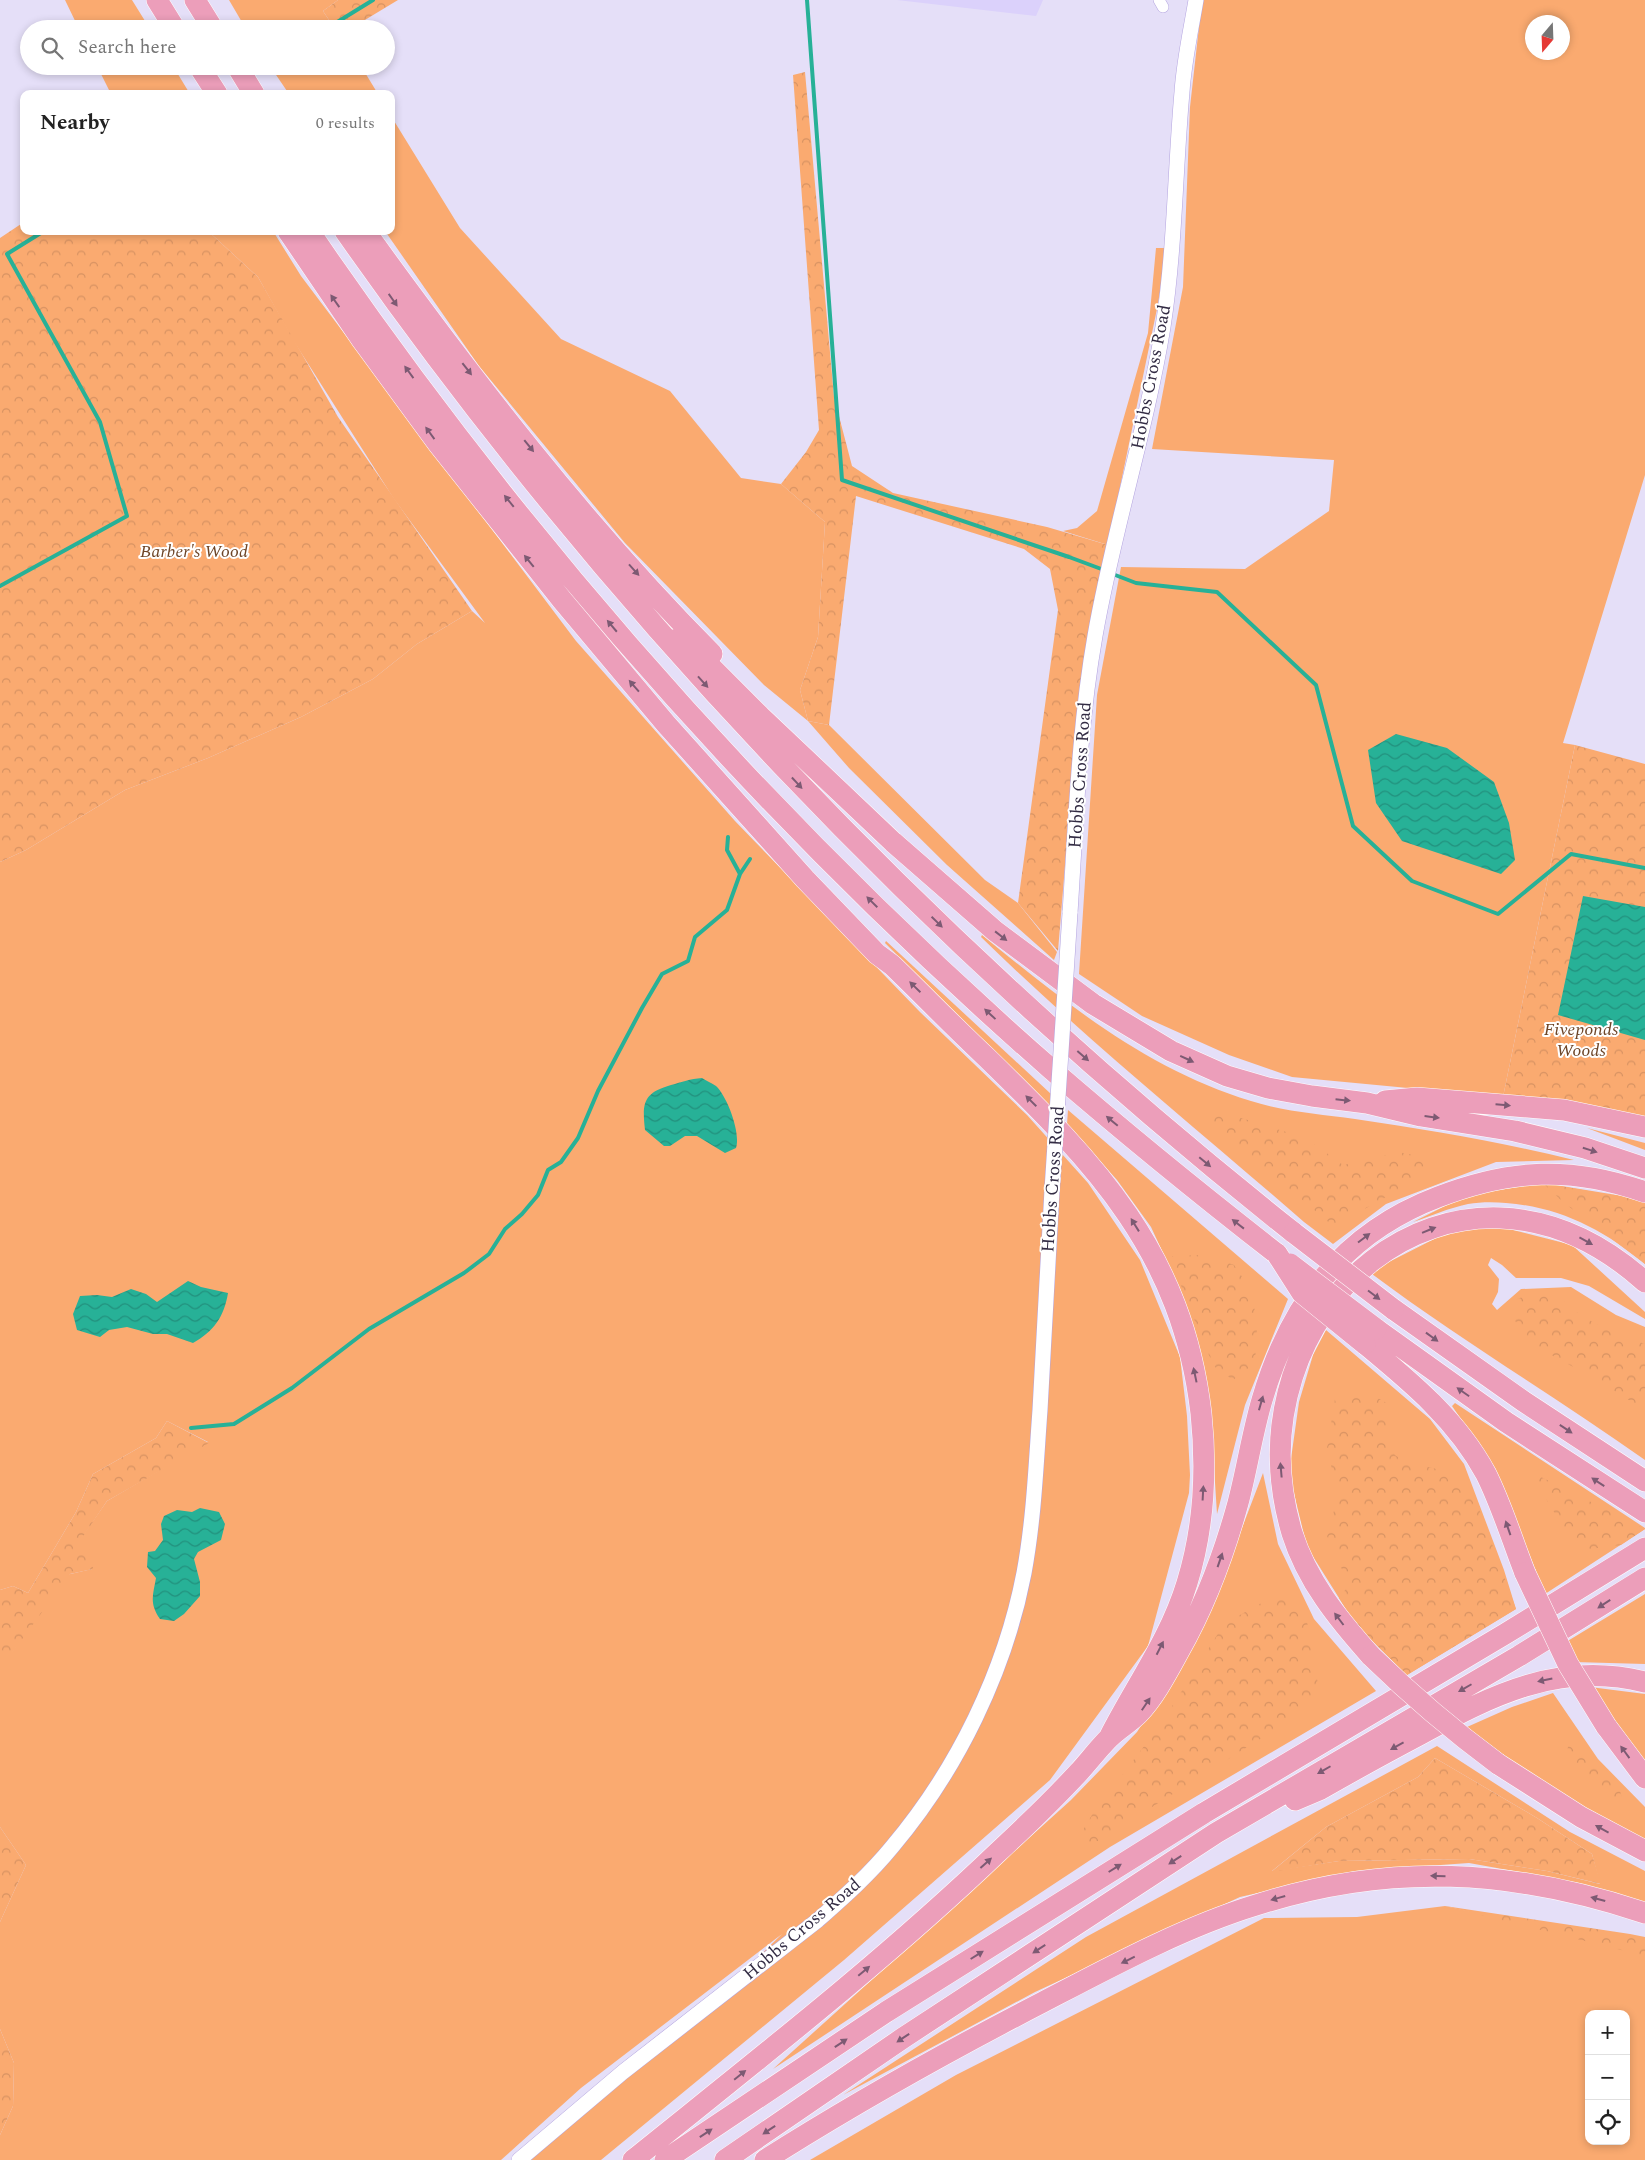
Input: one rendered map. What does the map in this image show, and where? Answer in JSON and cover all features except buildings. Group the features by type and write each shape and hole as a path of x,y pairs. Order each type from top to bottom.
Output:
{"highway":[{"path":"156,0 169,20"},
{"path":"195,0 207,20"},
{"path":"195,75 199,90"},
{"path":"205,75 214,90"},
{"path":"242,75 252,90"},
{"path":"291,235 362,340 439,445 567,607 666,724 799,873 877,954 892,965 1042,1112 1101,1177 1123,1205 1151,1252 1173,1300 1185,1335 1197,1387 1202,1432 1203,1495 1199,1531 1186,1584 1168,1633 1110,1736"},
{"path":"312,235 410,374 545,546 644,663 817,847 971,996 1107,1117 1276,1254 1370,1337 1427,1396 1466,1442 1494,1492 1525,1573 1568,1664 1606,1726 1645,1778"},
{"path":"348,235 402,312 499,439 564,520 660,632 801,787 945,930 1144,1109 1211,1167 1294,1233 1393,1309 1516,1396 1645,1481"},
{"path":"368,235 432,323 498,408 606,538 704,645 859,796 925,869"},
{"path":"660,632 698,654 760,716 893,842 975,914 1045,970 1116,1019 1171,1051 1227,1076 1268,1088 1367,1103 1421,1116 1476,1124 1550,1139 1645,1168"},
{"path":"644,663 666,709 882,950 892,965"},
{"path":"1367,1103 1417,1098 1475,1102 1564,1110 1645,1127"},
{"path":"633,2160 770,2050 930,1914 1056,1796 1110,1736 1140,1713 1164,1678 1199,1612 1219,1563 1238,1503 1253,1434 1273,1367 1300,1309 1333,1265 1382,1225 1416,1205 1472,1184 1507,1177 1538,1174 1579,1176 1609,1181 1645,1192"},
{"path":"1645,1282 1604,1251 1576,1236 1524,1219 1497,1217 1447,1222 1414,1236 1372,1260 1341,1288 1326,1308 1297,1365 1289,1390 1282,1424 1280,1463 1284,1500 1292,1533 1303,1562 1323,1597 1371,1656 1412,1696 1498,1764 1581,1817 1645,1852"},
{"path":"1370,1337 1642,1510"},
{"path":"665,2160 886,2012 1204,1813 1505,1634 1645,1548"},
{"path":"725,2160 903,2038 1216,1833 1519,1656 1645,1578"},
{"path":"1216,1833 1321,1789 1472,1706 1514,1688 1578,1675 1617,1677 1645,1682"},
{"path":"765,2160 938,2057 1058,1994 1188,1932 1254,1905 1288,1895 1323,1887 1392,1877 1464,1876 1542,1885 1603,1900 1645,1913"}],"street":[{"name":"Hobbs Cross Road","path":"519,2160 623,2072 818,1920 891,1848 935,1788 968,1732 991,1683 1004,1648 1024,1574 1035,1491 1052,1190 1080,753 1085,703 1095,634 1139,446 1163,325 1177,191 1182,91 1196,0"}],"shaded area":[{"path":"897,0 1043,0 1036,16"}],"green space":[{"path":"65,0 132,0 144,20 75,20"},
{"path":"229,0 338,0 323,11 329,20 241,20"},
{"path":"338,0 398,0 365,20 329,20 323,11"},
{"path":"1202,0 1645,0 1645,475 1563,743 1575,745 1503,1097 1292,1077 1229,1055 1142,1016 1079,974 1097,695 1121,567 1245,569 1329,511 1334,460 1152,449 1183,287 1190,107"},
{"path":"805,72 834,397 852,466 893,493 1047,527 1108,545 1078,708 1058,951 1018,903 1058,610 1050,569 1024,549 856,496 829,725 808,721 800,690 818,637 825,522 781,484 806,452 819,430 793,75"},
{"path":"102,75 178,75 188,90 109,90"},
{"path":"276,75 366,75 376,90 286,90"},
{"path":"395,122 460,228 561,339 670,391 741,478 781,484 825,522 818,637 800,690 808,721 764,685 625,543 479,366 388,235 395,235"},
{"name":"Barber's Wood","path":"20,225 20,235 212,235 258,277 338,417 472,611 417,644 373,679 301,717 208,758 125,790 26,850 0,862 0,238"},
{"path":"212,235 275,235 301,276 576,641 735,821 920,1012 1027,1115 1088,1183 1140,1260 1180,1357 1187,1416 1189,1493 1148,1646 1050,1780 844,1960 601,2160 527,2160 676,2038 782,1934 581,2088 501,2160 0,2160 0,2135 13,2106 14,2063 0,2029 0,1922 26,1865 0,1827 0,1653 12,1652 66,1575 92,1569 77,1544 107,1501 208,1442 167,1421 156,1438 93,1474 76,1512 28,1593 13,1586 0,1590 0,862 26,850 125,790 208,758 301,717 373,679 417,644 472,611 485,623 394,499 293,340 258,277"},
{"path":"1156,248 1167,248 1158,304 1108,545 1063,531 1077,528 1097,511 1148,333"},
{"path":"808,721 829,725 985,880 1018,903 1057,952 1054,960 947,865 849,768"},
{"name":"Fiveponds Woods","path":"1575,745 1645,764 1645,1121 1503,1097"},
{"path":"982,935 1044,985 1109,1032 1142,1053 1213,1088 1277,1108 1465,1137 1574,1160 1496,1162 1386,1204 1333,1244 1304,1222 1059,1011 981,937"},
{"path":"886,941 1051,1094 1050,1107 885,943"},
{"path":"1068,1110 1288,1299 1245,1405 1217,1514 1210,1403 1182,1294 1151,1227 1117,1180 1067,1124"},
{"path":"1208,1113 1238,1117 1306,1138 1343,1165 1398,1152 1437,1159 1421,1178 1357,1213 1339,1231 1214,1125"},
{"path":"1587,1128 1645,1143 1645,1150"},
{"path":"1543,1183 1641,1199 1645,1264 1614,1241 1580,1222 1545,1209 1526,1205 1497,1202 1468,1204 1413,1222 1467,1195"},
{"path":"1543,1183 1645,1201 1645,1264 1563,1202"},
{"path":"1497,1226 1572,1245 1645,1312 1645,1319 1589,1286 1561,1278 1516,1278 1491,1258 1488,1265 1499,1279 1498,1292 1492,1304 1497,1310 1521,1289 1571,1287 1616,1315 1645,1327 1645,1460 1439,1322 1372,1274 1381,1266 1446,1233"},
{"path":"1206,1255 1234,1265 1252,1291 1257,1328 1255,1363 1233,1380 1215,1367 1205,1347 1180,1283 1172,1256"},
{"path":"1537,1292 1560,1298 1580,1315 1609,1331 1645,1344 1645,1395 1635,1404 1599,1381 1544,1351 1521,1333 1512,1314 1517,1299"},
{"path":"1326,1330 1430,1419 1464,1464 1504,1570 1516,1609 1407,1675 1356,1625 1307,1547 1289,1473 1299,1402 1313,1355"},
{"path":"1355,1392 1371,1394 1388,1404 1389,1425 1383,1442 1396,1456 1448,1472 1472,1490 1516,1609 1407,1675 1356,1625 1339,1598 1349,1585 1327,1536 1338,1496 1327,1448 1335,1399"},
{"path":"1455,1403 1645,1529 1545,1594 1495,1468 1452,1406"},
{"path":"167,1421 209,1443 107,1501 78,1544 92,1551 93,1569 70,1574 12,1653 0,1653 0,1590 13,1586 28,1593 76,1512 93,1474 156,1438"},
{"path":"1529,1471 1645,1529 1621,1545 1590,1549 1565,1530"},
{"path":"1263,1473 1278,1544 1314,1619 1376,1691 1110,1847 773,2069 1071,1800 1137,1732 1193,1645 1219,1588"},
{"path":"1281,1592 1306,1616 1319,1690 1300,1714 1098,1841 1075,1844 1093,1813 1161,1724 1224,1624"},
{"path":"1645,1594 1645,1664 1574,1662 1566,1642"},
{"path":"1590,1687 1645,1694 1645,1761"},
{"path":"1553,1693 1598,1759 1645,1807 1645,1840 1575,1803 1509,1759 1467,1727 1512,1707"},
{"path":"1570,1739 1620,1791 1626,1811 1596,1788 1566,1755"},
{"path":"1437,1746 1570,1832 1645,1871 1645,1903 1579,1883 1469,1863 1355,1871 1240,1897 1035,1992 843,2095 1086,1937","holes":["1435,1758 1537,1818 1592,1854 1600,1884 1547,1871 1469,1859 1339,1861 1272,1871 1326,1827 1418,1777"]},
{"path":"1435,1758 1537,1818 1592,1854 1601,1884 1547,1871 1469,1859 1339,1861 1271,1872 1326,1827 1418,1777"},
{"path":"0,1827 26,1865 0,1922"},
{"path":"1445,1906 1532,1925 1645,1955 1645,2160 810,2160 956,2075 1264,1918 1357,1917"},
{"path":"1445,1906 1645,1937 1645,1956"},
{"path":"0,2029 14,2063 13,2106 0,2135"}],"water":[{"path":"1396,734 1447,748 1494,782 1509,823 1515,860 1501,874 1402,841 1376,803 1368,750"},
{"path":"1583,896 1645,907 1645,1040 1558,1015"},
{"path":"702,1078 716,1086 720,1091 735,1124 737,1133 736,1148 725,1153 697,1136 685,1136 670,1146 664,1146 645,1130 645,1106 646,1100 650,1096 662,1088"},
{"path":"188,1281 201,1287 228,1293 224,1309 217,1322 207,1334 193,1343 167,1334 153,1334 127,1327 109,1330 100,1337 77,1330 73,1314 80,1296 97,1295 112,1297 131,1289 146,1294 157,1302"},
{"path":"200,1508 219,1512 225,1524 221,1540 198,1552 194,1559 200,1582 200,1596 184,1614 174,1621 160,1619 153,1603 156,1578 147,1567 148,1552 155,1551 163,1540 161,1524 164,1516 177,1510 192,1512"}],"waterway":[{"path":"341,20 373,0"},
{"path":"807,0 842,480 1104,570"},
{"path":"0,586 127,516 100,422 7,254 38,235"},
{"path":"1110,573 1136,583 1217,592 1316,685 1353,826 1412,881 1498,914 1571,854 1645,868"},
{"path":"728,837 727,850 740,874"},
{"path":"191,1428 234,1424 292,1388 369,1329 464,1273 489,1254 505,1229 522,1214 538,1195 548,1170 561,1162 578,1138 598,1091 662,974 688,961 695,937 727,910 740,874 750,859"}]}
